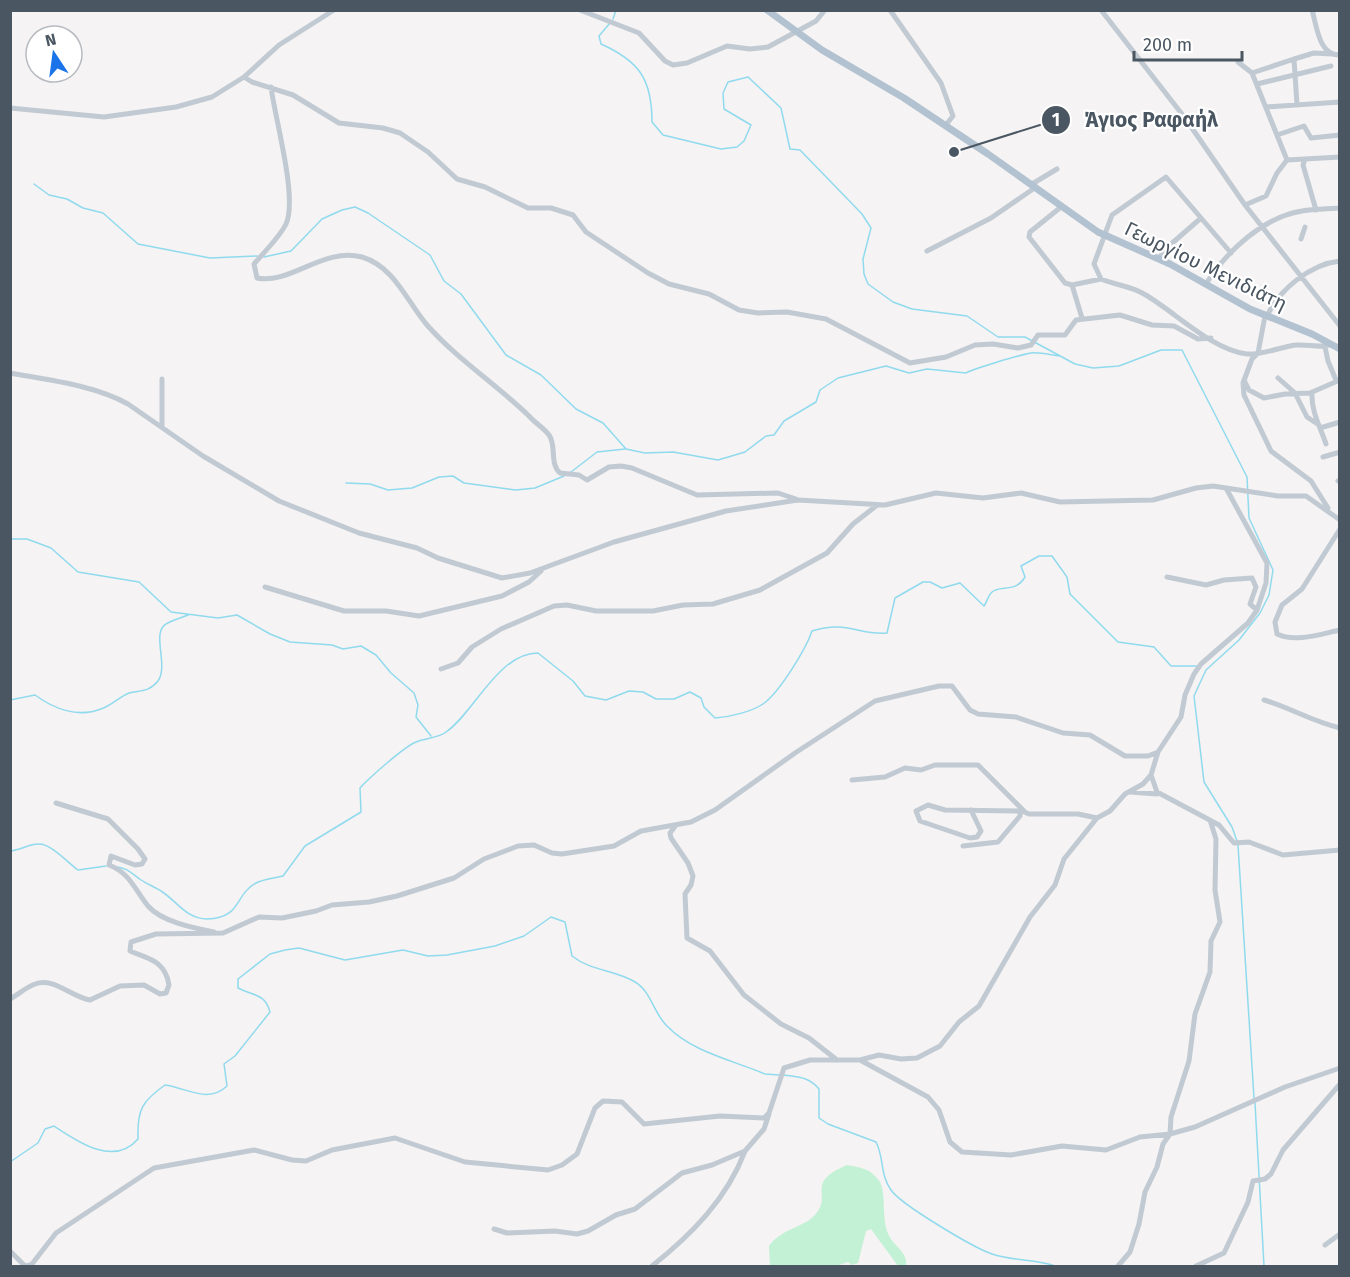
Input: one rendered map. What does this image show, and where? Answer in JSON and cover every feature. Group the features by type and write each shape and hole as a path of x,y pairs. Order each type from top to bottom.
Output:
{"main road":[{"name":"Γεωργίου Μενιδιάτη","path":"767,10 822,51 945,126 1104,235 1158,259 1266,316 1340,349"}],"street":[{"path":"10,108 109,116 176,107 212,97 244,77 279,45 334,10"},
{"path":"580,10 639,33 665,61 673,65 687,63 727,46 750,49 768,47 794,30 816,21 825,10"},
{"path":"890,10 943,86 953,116 945,126"},
{"path":"1101,10 1185,118 1245,205 1340,326"},
{"path":"1312,10 1321,45 1332,54"},
{"path":"1252,73 1314,53 1340,55"},
{"path":"1294,59 1297,105"},
{"path":"1238,62 1252,73 1287,160"},
{"path":"1257,84 1331,66"},
{"path":"244,77 252,82 304,100 342,124 376,127 400,133 428,152 457,179 485,187 528,208 550,208 573,215 590,234 648,273 669,284 709,294 739,310 758,313 787,312 826,319 910,363 946,357 975,345 993,344 1015,349 1029,346 1038,335 1065,335 1073,322 1082,318 1120,315 1152,325 1174,326 1198,339 1211,339"},
{"path":"271,87 289,180 289,212 284,226 254,264 257,278 279,278 335,256 356,256 374,262 397,283 421,318 444,343 468,365 501,389 549,434 555,467 560,473 579,475 587,480 609,467 626,467 698,495 778,493 798,500"},
{"path":"1266,107 1340,102"},
{"path":"1277,135 1302,126 1306,126 1313,138 1340,135"},
{"path":"1245,205 1266,196 1277,173 1287,160 1340,158"},
{"path":"1305,159 1303,165 1316,210"},
{"path":"927,251 991,218 1057,169"},
{"path":"1231,253 1166,177 1112,215 1094,261 1096,274 1101,279 1137,290 1211,339 1239,352 1258,353 1296,345 1329,346 1328,361 1338,380 1312,392 1260,397 1250,390 1244,380"},
{"path":"1061,207 1030,232 1029,237 1054,272 1065,283 1072,285 1101,279"},
{"path":"1206,284 1218,264 1263,227 1298,212 1340,208"},
{"path":"1158,259 1170,245 1201,218"},
{"path":"1301,238 1305,227"},
{"path":"1328,510 1311,482 1271,451 1244,395 1244,380 1252,359 1258,353 1266,316 1277,298 1323,263 1340,261"},
{"path":"1072,285 1082,318"},
{"path":"10,374 56,382 114,398 263,492 348,529 417,548 493,576 513,577 542,569 614,542 726,511 798,500 877,505 899,503 936,493 983,498 1021,493 1055,501 1086,502 1154,500 1203,487 1235,488 1281,496 1306,496 1340,519"},
{"path":"1278,378 1295,393 1307,417 1318,425 1340,422"},
{"path":"162,379 162,427"},
{"path":"1312,392 1318,425 1326,444"},
{"path":"1323,457 1340,452"},
{"path":"1160,795 1154,788 1151,775 1158,752 1181,717 1187,689 1199,666 1238,633 1257,610 1266,583 1267,563 1226,488"},
{"path":"441,669 458,663 472,647 501,629 554,606 596,611 653,611 683,605 713,604 760,590 804,568 831,551 853,524 877,505"},
{"path":"1340,529 1302,589 1282,605 1275,626 1278,634 1282,636 1310,637 1340,630"},
{"path":"265,587 344,611 386,611 419,616 502,596 529,582 542,569"},
{"path":"1167,577 1206,585 1224,580 1252,579 1256,587 1250,604 1257,610"},
{"path":"10,999 31,986 41,983 57,986 90,1000 120,986 144,986 160,994 166,993 169,985 163,971 151,957 130,951 131,942 156,934 218,933 236,929 259,917 282,918 332,905 376,901 418,891 454,878 484,859 513,847 531,844 561,854 614,846 638,832 699,819 875,701 944,684 952,686 959,692 968,707 978,714 1016,717 1063,733 1090,735 1128,756 1148,756 1158,752"},
{"path":"1264,700 1286,707 1310,721 1340,728"},
{"path":"852,780 885,777 904,768 921,770 935,765 978,765 1022,811"},
{"path":"652,1266 703,1221 721,1196 745,1151 764,1129 782,1071 786,1066 810,1060 860,1060 879,1055 901,1059 924,1055 940,1046 959,1022 976,1009 1005,964 1030,917 1057,882 1063,860 1097,818 1110,811 1151,775"},
{"path":"1129,792 1148,792 1160,795 1219,825 1234,843 1247,842 1281,855 1340,850"},
{"path":"56,803 108,819 138,849 144,858 141,865 135,865 114,856 109,858 108,862 127,876 151,908 175,923 218,933"},
{"path":"971,810 980,823 981,831 977,837 970,838 947,833 920,821 916,811 928,805 939,809 1022,811 1029,814 1078,814 1097,818"},
{"path":"963,846 998,842 1022,811"},
{"path":"1118,1266 1130,1252 1147,1185 1170,1134 1171,1117 1189,1061 1196,1010 1210,972 1211,941 1219,927 1214,888 1216,839 1210,820"},
{"path":"671,838 670,833 676,825"},
{"path":"658,828 671,838 690,865 693,876 691,885 685,894 687,938 710,951 744,995 781,1024 809,1038 837,1060"},
{"path":"860,1060 928,1097 939,1110 950,1142 965,1153 988,1152 1011,1155 1062,1146 1106,1150 1140,1137 1170,1134 1196,1127 1268,1095 1340,1068"},
{"path":"1196,1266 1224,1253 1248,1202 1254,1181 1268,1177 1283,1150 1340,1084"},
{"path":"10,1251 26,1266 32,1264 56,1233 109,1200 142,1174 177,1162 254,1150 292,1160 306,1161 332,1150 394,1138 415,1143 451,1159 479,1165 544,1171 562,1165 577,1154 595,1108 603,1101 622,1102 644,1124 720,1116 757,1119 769,1113"},
{"path":"494,1228 507,1233 582,1233 616,1215 635,1209 682,1173 712,1166 745,1151"},
{"path":"1325,1245 1340,1234"}],"green space":[{"path":"847,1165 866,1170 873,1174 880,1183 887,1231 904,1255 906,1266 898,1266 871,1229 866,1231 858,1263 852,1265 848,1262 836,1266 770,1266 769,1246 780,1235 805,1223 815,1215 820,1208 826,1178"}],"waterway":[{"path":"613,19 616,10"},
{"path":"610,23 599,36 601,44 625,57 641,73 649,94 652,122 663,135 721,149 737,147 744,141 751,125 724,109 723,93 728,82 748,77 781,108 790,149 800,150 862,214 871,228 863,259 864,274 868,284 893,302 912,309 967,316 998,337 1025,337 1075,364 1093,368 1119,366 1161,350 1182,350 1247,477 1249,518 1273,570 1269,595 1260,613 1239,640 1206,670 1194,696 1204,782 1232,827 1237,841"},
{"path":"34,184 49,195 67,199 83,208 103,213 138,244 210,258 257,256"},
{"path":"264,257 291,251 322,219 342,210 355,207 368,213 430,255 444,281 461,294 506,355 541,375 576,409 603,423 626,449 645,453 673,452 718,460 745,452 766,436 774,435 784,421 816,402 820,390 838,378 886,366 909,373 927,369 966,373 1031,353 1060,356"},
{"path":"571,472 597,452 625,449"},
{"path":"346,483 370,484 388,490 412,488 439,477 453,476 464,483 516,490 535,488 564,476"},
{"path":"10,539 27,539 51,548 78,572 139,582 171,612 218,618 237,615 270,634 290,642 332,645 343,649 361,646 376,655 391,673 414,693 418,705 416,717 431,736"},
{"path":"117,867 127,870 161,891 193,916 207,919 218,918 232,910 249,888 256,883 283,876 305,846 361,812 360,788 365,783 411,745 446,732 467,712 499,673 524,656 538,653 573,681 585,696 606,700 629,691 643,692 656,699 674,699 690,692 701,698 704,707 715,718 727,717 763,704 777,690 791,670 812,631 843,627 887,633 895,598 923,582 930,582 942,588 960,583 984,606 994,590 1012,587 1021,582 1025,577 1021,566 1039,556 1052,556 1067,577 1070,594 1118,642 1154,647 1171,666 1197,666"},
{"path":"10,700 35,695 66,711 84,713 105,708 129,693 148,689 155,685 161,674 160,634 162,628 188,615"},
{"path":"10,851 35,844 43,845 54,850 78,870 106,866"},
{"path":"1238,845 1254,1098"},
{"path":"10,1162 38,1143 45,1129 54,1126 85,1145 96,1149 118,1151 138,1139 142,1107 165,1085 205,1094 212,1094 227,1086 224,1064 235,1056 270,1012 262,998 238,988 238,979 270,954 299,948 345,960 403,950 428,956 447,955 495,946 524,936 551,917 565,922 572,956 587,965 635,982 645,991 663,1021 677,1035 700,1049 765,1074 779,1075"},
{"path":"783,1075 807,1080 819,1089 819,1118 828,1124 876,1142 891,1190 922,1215 992,1254 1055,1266"},
{"path":"1255,1103 1264,1266"}],"place":[{"name":"Άγιος Ραφαήλ","path":"954,152"}]}
